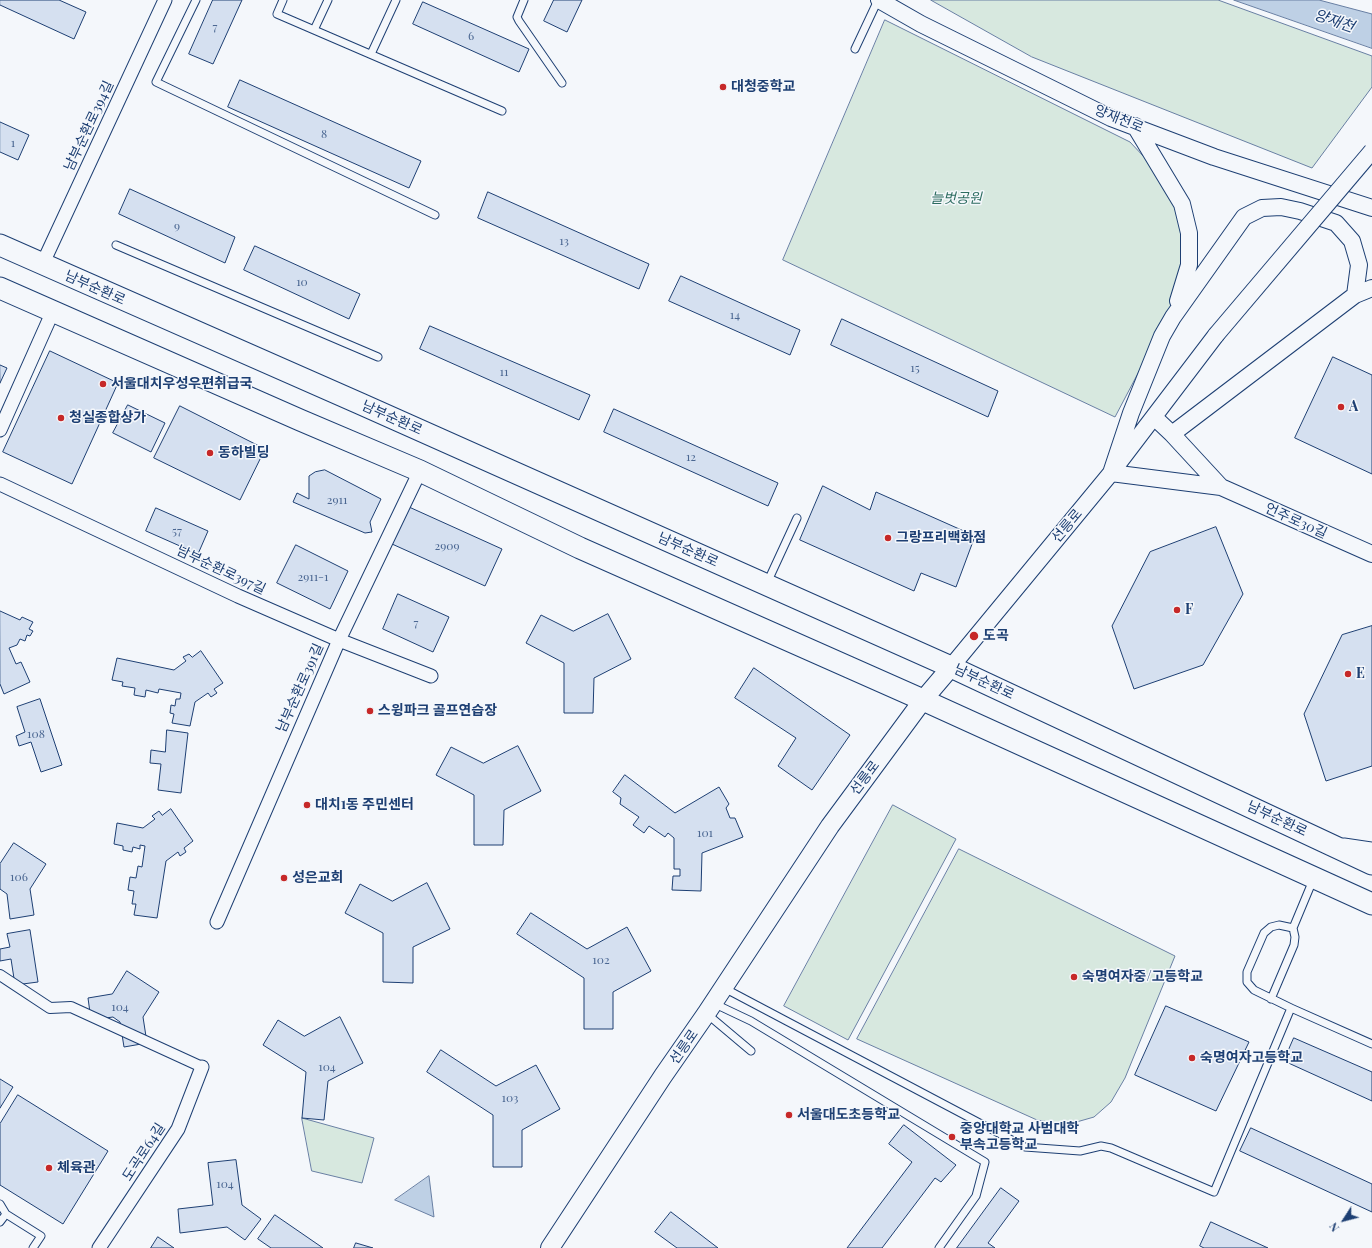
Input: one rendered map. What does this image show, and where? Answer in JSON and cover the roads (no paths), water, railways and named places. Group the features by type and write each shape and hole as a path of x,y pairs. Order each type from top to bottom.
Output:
{"main road":[{"name":"남부순환로","path":"1,246 766,584 950,667 1372,864"},
{"path":"0,288 326,432 420,471 580,548 923,700 1372,904"},
{"name":"선릉로","path":"550,1248 830,826 923,700 950,667"}],"street":[{"name":"남부순환로394길","path":"42,265 165,0"},
{"name":"양재천로","path":"878,0 921,24 1111,118 1214,157 1372,208"},
{"path":"1135,126 1182,204 1189,233 1188,265 1182,291 1173,317"},
{"name":"선릉로","path":"950,667 1111,473 1216,336 1372,151"},
{"path":"1221,487 1111,473 1131,413 1162,336 1173,317 1244,217 1262,208 1281,207 1300,211 1336,223 1352,241 1359,266 1355,295"},
{"path":"1172,434 1355,295 1372,288"},
{"path":"0,430 53,312"},
{"path":"1154,417 1172,434 1221,487"},
{"name":"남부순환로391길","path":"217,922 339,640 420,471"},
{"name":"남부순환로397길","path":"0,484 238,596 339,640 431,676"},
{"name":"언주로30길","path":"1221,487 1372,554"},
{"path":"1329,844 1372,849"},
{"path":"0,975 50,1008 71,1007 202,1067"},
{"name":"도곡로64길","path":"100,1248 178,1129 202,1067"}],"lane":[{"path":"196,0 156,82 435,216"},
{"path":"283,0 277,14 502,111"},
{"path":"314,30 328,0"},
{"path":"371,54 396,0"},
{"path":"524,0 517,17 562,83"},
{"path":"855,49 878,0"},
{"path":"116,245 378,357"},
{"path":"766,584 797,518"},
{"path":"1271,999 1294,945 1295,937 1293,928 1314,878"},
{"path":"1293,928 1279,925 1271,927 1264,933 1247,972 1247,982 1254,990 1271,999 1372,1044"},
{"path":"723,987 1025,1147 1080,1151 1101,1146 1111,1148 1214,1192 1291,1008"},
{"path":"710,1008 751,1051"},
{"path":"710,1008 751,1022 985,1162 976,1196 939,1248"},
{"path":"0,1204 6,1214 41,1236 33,1248"},
{"path":"0,1222 6,1214"}],"water":[{"name":"양재천","path":"1234,0 1319,0 1372,14 1372,48"},
{"path":"429,1176 434,1217 395,1200"}],"place":[{"name":"대청중학교","path":"723,87"},
{"name":"서울대치우성우편취급국","path":"103,384"},
{"name":"A","path":"1341,407"},
{"name":"청실종합상가","path":"61,418"},
{"name":"동하빌딩","path":"210,453"},
{"name":"그랑프리백화점","path":"888,538"},
{"name":"F","path":"1177,610"},
{"name":"도곡","path":"974,636"},
{"name":"E","path":"1348,674"},
{"name":"스윙파크 골프연습장","path":"370,711"},
{"name":"대치1동 주민센터","path":"307,805"},
{"name":"성은교회","path":"284,878"},
{"name":"숙명여자중/고등학교","path":"1074,977"},
{"name":"숙명여자고등학교","path":"1192,1058"},
{"name":"서울대도초등학교","path":"789,1115"},
{"name":"중앙대학교 사범대학 부속고등학교","path":"952,1137"},
{"name":"체육관","path":"49,1168"}],"park label":[{"name":"늘벗공원","path":"956,199"}]}
